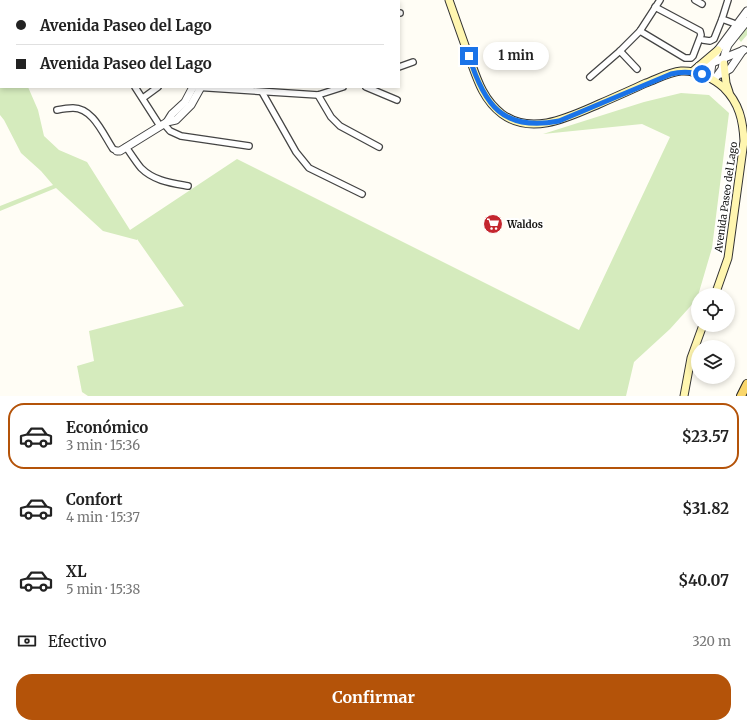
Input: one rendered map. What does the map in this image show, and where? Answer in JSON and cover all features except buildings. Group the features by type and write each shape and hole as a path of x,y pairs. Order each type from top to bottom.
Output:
{"main road":[{"name":"Avenida Paseo del Lago","path":"449,0 479,86 489,102 496,109 514,121 540,124 559,121 680,71 717,76 730,94 740,112 744,130 744,140 728,258 717,288"},
{"path":"692,72 718,50"},
{"path":"724,61 717,76 727,87 730,94"},
{"path":"684,396 691,358 701,332"},
{"path":"741,396 747,384"}],"street":[{"path":"590,77 640,31 660,0"},
{"path":"696,0 702,4"},
{"path":"703,40 710,41 714,39 728,0"},
{"path":"640,31 685,58 691,58 693,56 701,35 700,31 655,7"},
{"path":"724,61 726,49 747,11"},
{"path":"722,19 738,28"},
{"path":"698,66 712,63 724,61 744,50 730,69 717,76 712,63 718,50 738,28 747,21"},
{"path":"728,45 737,53"},
{"path":"620,51 637,69"},
{"path":"400,67 413,62"},
{"path":"136,88 170,131 181,136 249,146"},
{"path":"143,98 157,88"},
{"path":"57,110 71,108 85,111 91,115 113,149 120,151 163,124 176,120 194,101 197,88"},
{"path":"233,88 262,92 318,95 340,88"},
{"path":"277,93 280,88"},
{"path":"368,88 397,100"},
{"path":"262,92 302,161 309,168 362,194"},
{"path":"318,95 332,117 340,126 378,147"},
{"path":"126,147 142,168 156,179 188,186"}],"green space":[{"path":"747,24 747,35 741,42 737,37"},
{"path":"0,88 28,88 38,110 44,136 59,150 87,162 130,230 237,159 579,330 670,137 642,124 543,134 644,102 681,93 709,95 729,113 712,248 700,288 691,288 691,306 670,329 634,362 626,396 88,396 82,392 77,366 94,361 89,331 184,306 137,239 103,231 56,188 0,211 0,206 53,185 41,171 21,153 0,115"}],"place":[{"name":"Waldos","path":"493,224"}],"route":[{"path":"469,56 479,86 489,102 502,114 514,121 525,123 540,124 559,121 653,80 680,71 702,74"}]}
